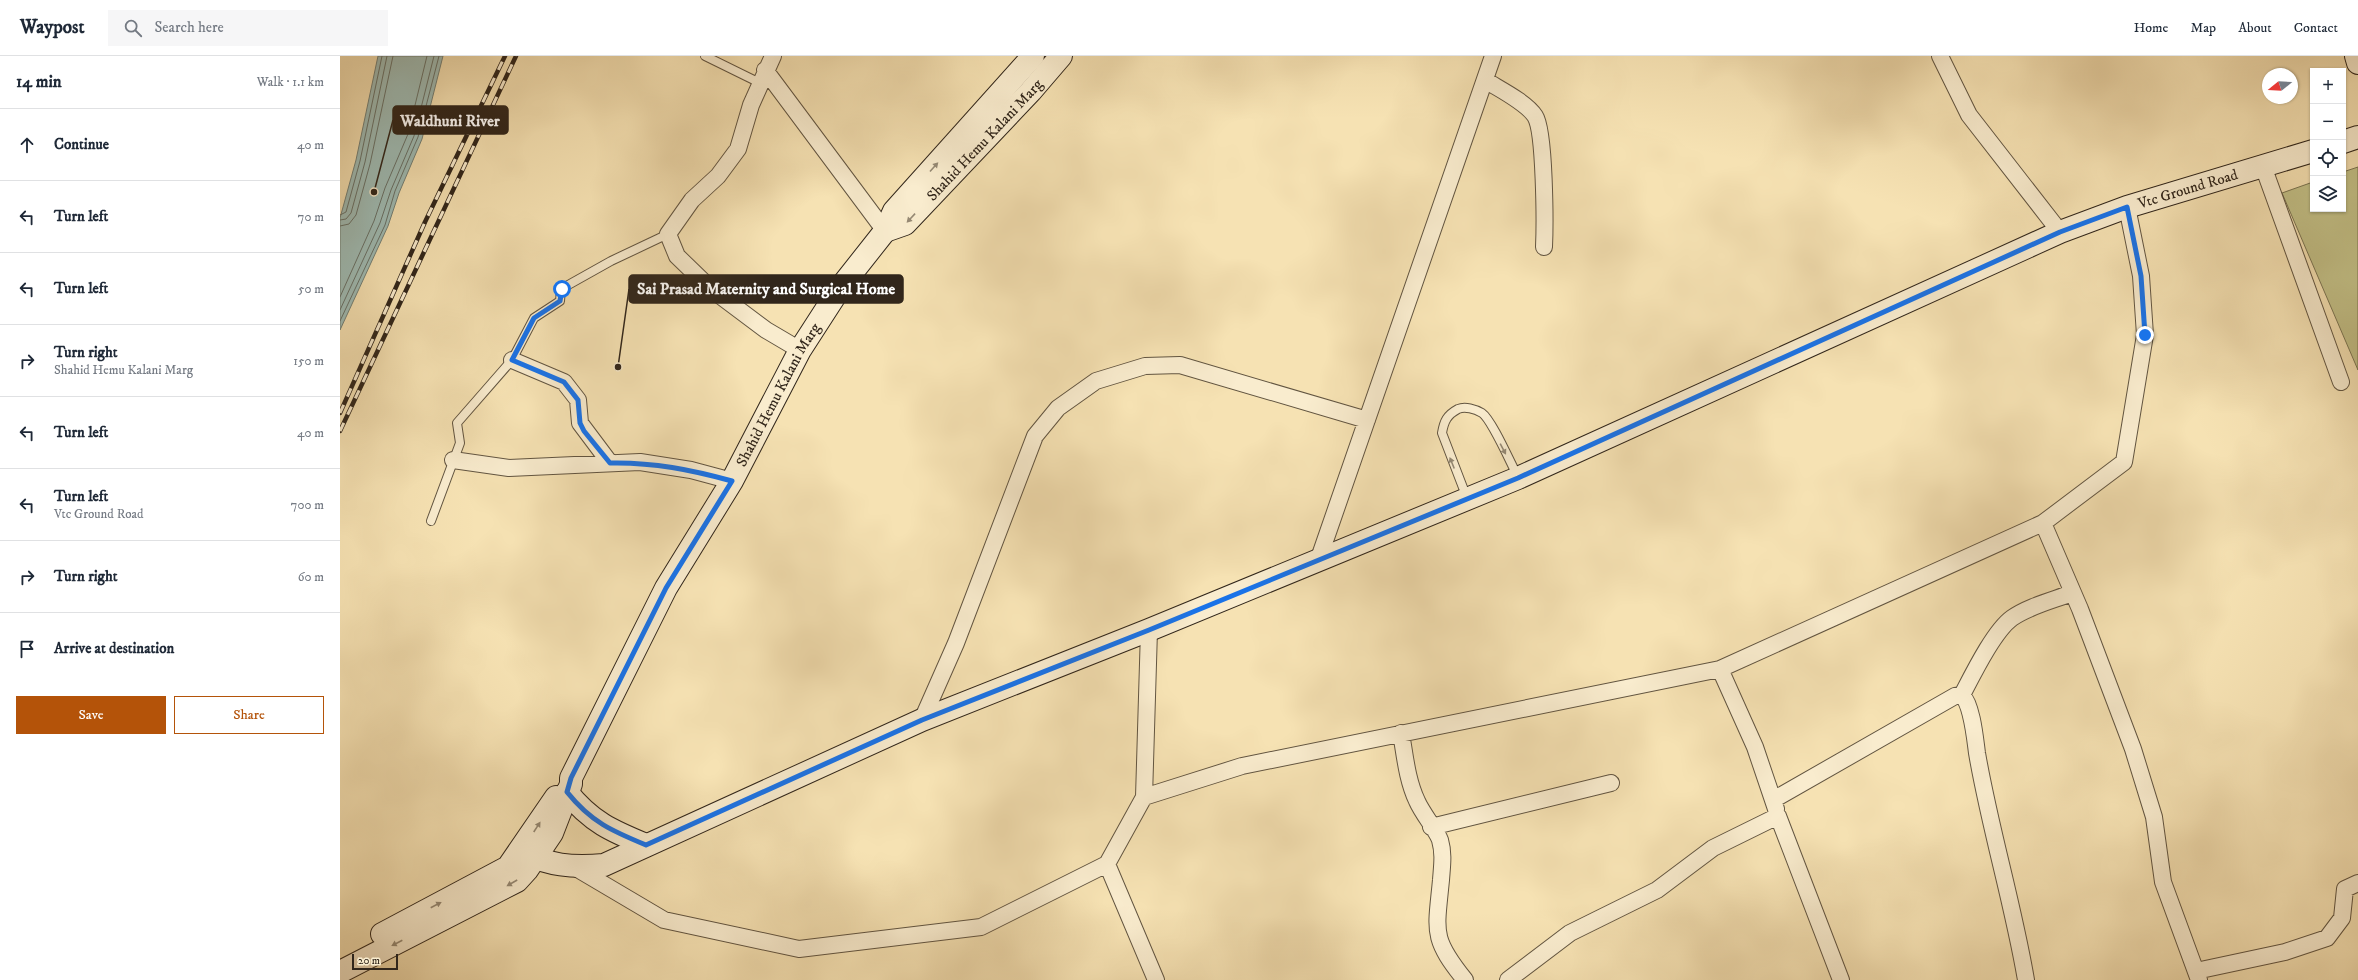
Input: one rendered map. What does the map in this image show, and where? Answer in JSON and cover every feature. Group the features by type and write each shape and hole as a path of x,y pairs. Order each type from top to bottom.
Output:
{"street":[{"path":"773,56 762,77 738,149 718,176 692,200 668,234 677,256 710,288 766,330 800,350"},
{"name":"Shahid Hemu Kalani Marg","path":"527,855 566,781 569,785 666,588 732,481 800,350 840,288 885,231 894,211 1033,56"},
{"name":"Shahid Hemu Kalani Marg","path":"885,231 905,224 1031,91 1061,56"},
{"path":"1318,560 1493,56"},
{"path":"1940,56 1969,115 2060,232"},
{"path":"2356,56 2358,63"},
{"path":"762,77 885,231"},
{"path":"1485,80 1530,110 1538,122 1545,204 1544,247"},
{"path":"2346,141 2358,137"},
{"name":"Vtc Ground Road","path":"527,855 576,868 604,865 922,720 1149,630 1518,478 2060,232 2127,207 2310,152"},
{"path":"2263,166 2341,382"},
{"path":"1144,797 1242,766 1720,669 2043,523 2124,462 2145,335 2141,276 2127,207"},
{"path":"512,360 564,382 578,400 582,427 610,463"},
{"path":"922,720 956,643 1035,436 1058,408 1096,380 1145,366 1180,365 1367,420"},
{"path":"453,460 509,468 640,462 691,470 732,481"},
{"path":"2043,523 2133,749 2154,817 2163,882 2198,975 2277,954 2327,938 2342,918 2345,889 2358,883"},
{"path":"1773,800 1955,696 1962,694 1980,663 2008,621 2024,612 2072,593"},
{"path":"576,868 664,920 799,950 981,927 1107,864 1144,797 1149,630"},
{"path":"1720,669 1755,747 1778,816 1841,980"},
{"path":"1962,694 1966,698 1972,724 1990,821 2012,911 2026,980"},
{"path":"1401,733 1408,776 1416,800 1439,839 1443,857 1436,927 1438,940 1444,953 1465,980"},
{"path":"1431,827 1611,783"},
{"path":"569,785 581,810 596,823 646,845"},
{"path":"1508,980 1570,933 1657,890 1713,848 1778,816"},
{"path":"340,956 508,867 527,855"},
{"path":"340,972 517,881 527,855"},
{"path":"1107,864 1156,980"}],"lane":[{"path":"705,56 762,77"},
{"path":"431,521 460,443 457,423 512,360 534,318 560,301 562,289 611,260 668,234"},
{"path":"1467,499 1442,433 1444,423 1449,413 1461,408 1471,408 1482,413 1518,478"}],"shaded area":[{"path":"2358,167 2358,370 2282,193 2310,183 2310,212 2346,212 2346,171"}],"water":[{"path":"378,56 443,56 422,139 399,193 388,226 340,330 340,218 356,160"}],"railway":[{"path":"340,413 425,222 505,56"},
{"path":"340,431 516,56"}],"place":[{"name":"Waldhuni River","path":"374,192"},
{"name":"Sai Prasad Maternity and Surgical Home","path":"618,367"}],"route":[{"path":"562,289 560,301 534,318 512,360 564,382 578,400 580,423 584,431 610,463 640,462 691,470 732,481 666,588 571,778 571,784 567,792 581,810 596,823 615,833 646,845 922,720 1149,630 1518,478 2060,232 2127,207 2141,276 2145,335"}]}
